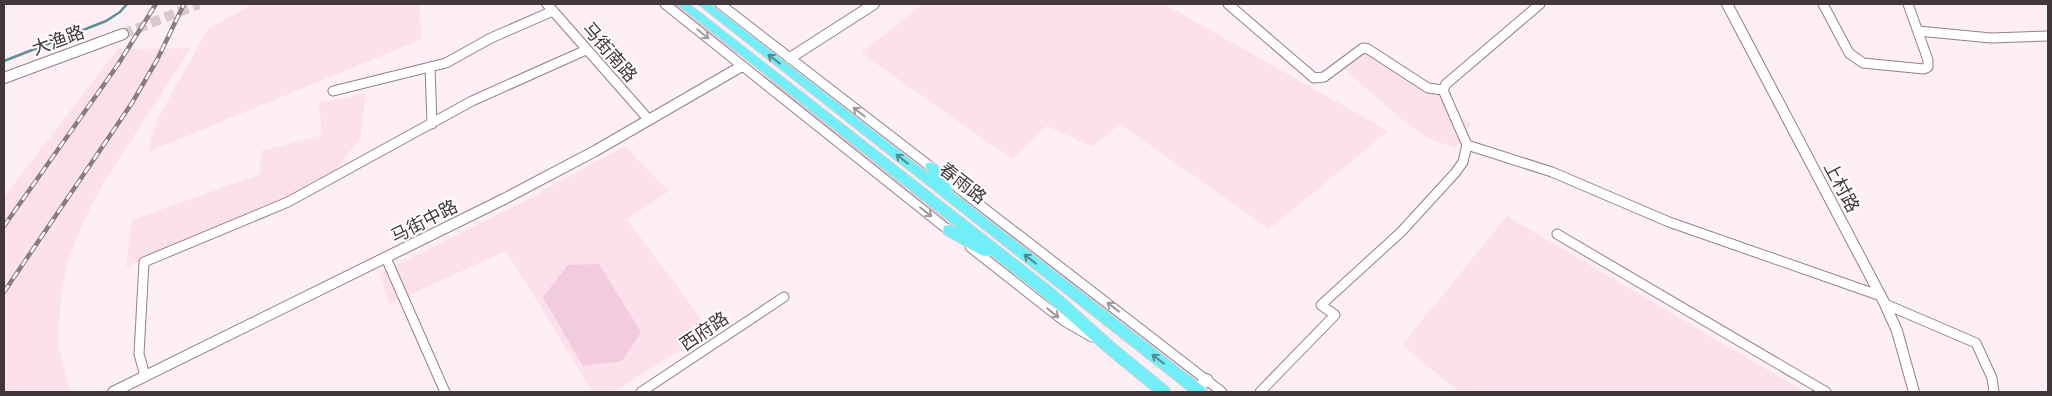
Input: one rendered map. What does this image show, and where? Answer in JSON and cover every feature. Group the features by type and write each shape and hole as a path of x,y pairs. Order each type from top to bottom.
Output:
{"main road":[{"name":"春雨路","path":"682,4 1020,270 1164,392"},
{"name":"春雨路","path":"702,4 1198,389"},
{"path":"930,166 955,200"},
{"path":"949,230 1020,270"}],"street":[{"name":"马街南路","path":"547,4 648,120"},
{"path":"665,4 1064,321 1109,347"},
{"path":"720,4 930,166 1198,389 1222,392"},
{"path":"790,58 874,4"},
{"path":"1228,4 1314,78 1324,77 1363,48 1368,49 1428,88 1443,90"},
{"path":"1443,90 1446,84 1540,4"},
{"name":"上村路","path":"1727,4 1883,300 1897,331 1914,392"},
{"path":"1822,4 1849,53 1863,63 1924,69 1928,67 1928,60 1908,4"},
{"path":"333,91 446,63 491,38 554,11"},
{"path":"1918,30 1991,38 2048,36"},
{"name":"大渔路","path":"4,78 123,34"},
{"path":"145,376 139,354 144,262 288,202 472,101 586,50"},
{"name":"马街中路","path":"113,392 386,258 596,151 742,66"},
{"path":"430,67 432,124"},
{"path":"1260,392 1334,315 1321,305 1401,232 1463,162 1467,145 1443,90"},
{"path":"1467,145 1552,172 1669,222 1883,300 1960,334 1976,343 1992,378 1994,392"},
{"path":"1557,234 1826,392"},
{"path":"386,258 445,392"},
{"name":"西府路","path":"641,392 784,297"}],"shaded area":[{"path":"253,4 419,4 422,39 148,152 158,118 208,29"},
{"path":"672,4 677,4 739,53 736,54"},
{"path":"923,4 1164,4 1388,131 1269,229 1120,124 1092,147 1047,126 1012,159 861,53"},
{"path":"1365,43 1450,98 1454,112 1471,124 1455,148 1428,138 1406,123 1340,65"},
{"path":"191,48 105,180 84,220 68,261 61,293 58,345 70,392 4,392 4,197 118,49"},
{"path":"772,79 966,234 951,225 770,81"},
{"path":"366,93 361,137 332,175 282,202 222,229 126,267 132,220 260,174 261,151 322,135 319,103"},
{"path":"625,146 669,191 627,219 710,331 613,392 593,392 506,251 389,304 379,273 524,201"},
{"path":"954,189 1161,348 1157,349 963,200"},
{"path":"1507,216 1805,392 1459,392 1402,345"},
{"path":"599,264 641,332 622,361 583,366 543,297 568,265"}],"waterway":[{"path":"4,61 106,21 120,12 127,4"}],"tunnel":[{"path":"123,34 199,4"}],"railway":[{"path":"4,226 117,66 156,4"},
{"path":"4,292 132,103 157,60 184,4"}]}
